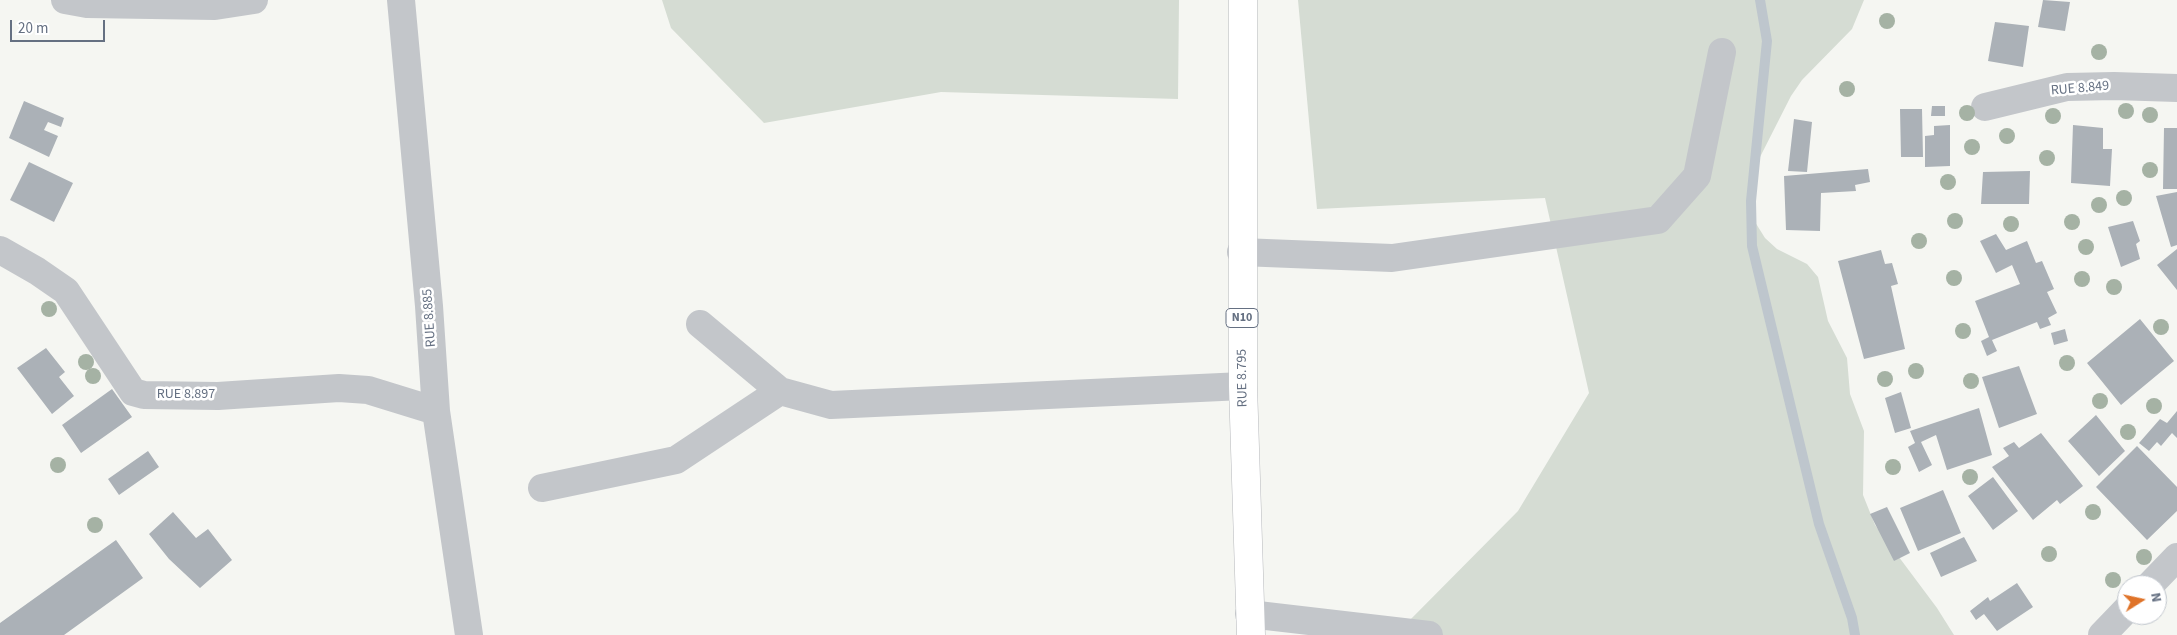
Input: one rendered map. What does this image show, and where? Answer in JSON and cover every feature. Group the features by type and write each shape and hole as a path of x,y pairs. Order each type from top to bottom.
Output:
{"highway":[{"name":"RUE 8.795","path":"1243,0 1241,252 1250,624"}],"street":[{"path":"65,0 87,4 215,6 254,0"},
{"name":"RUE 8.885","path":"401,0 429,306 436,412 469,635"},
{"path":"1241,252 1392,258 1658,220 1697,176 1722,52"},
{"name":"RUE 8.849","path":"1986,107 2067,88 2114,86 2177,88"},
{"name":"RUE 8.897","path":"0,250 37,271 66,291 132,392 144,395 218,396 339,388 368,390 436,412"},
{"path":"700,324 780,391 831,405 1243,386"},
{"path":"542,488 676,460 780,391"},
{"path":"2160,575 2177,557"},
{"path":"2102,635 2117,619"},
{"path":"1250,624 1429,635"}],"shaded area":[{"path":"662,0 1179,0 1178,99 941,92 764,123 671,28"},
{"path":"1298,0 1864,0 1852,29 1802,80 1791,96 1759,159 1751,201 1755,222 1765,238 1777,249 1807,264 1818,277 1828,321 1847,358 1850,394 1864,431 1863,495 1875,525 1937,608 1954,635 1403,635 1406,624 1518,511 1589,393 1545,198 1317,209"}],"building":[{"path":"2043,0 2070,2 2065,31 2038,27"},
{"path":"1995,22 2029,26 2023,67 1988,61"},
{"path":"24,101 64,118 61,127 48,122 44,130 58,136 49,157 9,138"},
{"path":"1932,106 1945,106 1945,116 1931,116"},
{"path":"1900,109 1922,109 1923,157 1901,157"},
{"path":"1794,119 1812,122 1807,172 1788,171"},
{"path":"1950,125 1950,166 1925,167 1925,136 1934,135 1934,126"},
{"path":"2073,125 2103,128 2103,149 2112,149 2110,186 2071,183"},
{"path":"2164,128 2177,128 2177,189 2163,189"},
{"path":"29,162 73,183 54,222 10,200"},
{"path":"1868,169 1870,182 1855,185 1856,191 1821,193 1820,231 1786,230 1784,176"},
{"path":"2030,171 2029,204 1981,204 1983,172"},
{"path":"2177,192 2177,245 2171,247 2156,196"},
{"path":"2133,221 2140,241 2136,244 2140,259 2121,267 2108,227"},
{"path":"1996,234 2006,250 2027,241 2036,263 2042,261 2054,289 2047,292 2057,313 2048,318 2051,325 2040,329 2037,322 1992,340 1997,351 1987,356 1981,341 1989,337 1975,301 2020,284 2012,265 1996,273 1980,241"},
{"path":"2177,249 2177,290 2157,265"},
{"path":"1881,250 1885,264 1892,263 1898,284 1891,286 1905,349 1864,359 1838,261"},
{"path":"2140,319 2174,361 2121,405 2087,363"},
{"path":"2065,329 2068,341 2054,345 2051,333"},
{"path":"46,348 65,372 59,377 74,396 52,414 17,368"},
{"path":"2019,366 2037,414 1999,428 1982,377"},
{"path":"112,389 132,417 81,453 62,425"},
{"path":"1901,392 1911,428 1895,433 1885,398"},
{"path":"1979,408 1992,455 1947,470 1936,435 1921,442 1932,465 1919,472 1908,447 1915,443 1910,431"},
{"path":"2177,411 2177,438 2172,433 2161,446 2157,442 2149,451 2139,443 2160,419 2167,423"},
{"path":"2096,415 2125,451 2099,476 2068,441"},
{"path":"2041,433 2083,486 2060,504 2057,500 2033,520 1992,467 2009,456 2003,448 2014,442 2019,448"},
{"path":"2137,446 2177,487 2177,511 2147,540 2096,487"},
{"path":"148,451 159,467 119,495 108,479"},
{"path":"1993,477 2018,511 1993,530 1968,496"},
{"path":"1943,490 1961,533 1918,551 1900,508"},
{"path":"1887,507 1910,553 1894,561 1870,514"},
{"path":"173,512 196,538 208,529 232,560 200,588 169,559 149,534"},
{"path":"1964,537 1977,561 1941,577 1930,553"},
{"path":"116,540 143,578 64,635 0,635 0,623"},
{"path":"2017,583 2033,607 1997,631 1984,614 1976,620 1970,611 1988,597 1990,601"}],"waterway":[{"path":"1760,0 1767,41 1751,201 1752,246 1819,524 1852,618 1855,635"}]}
